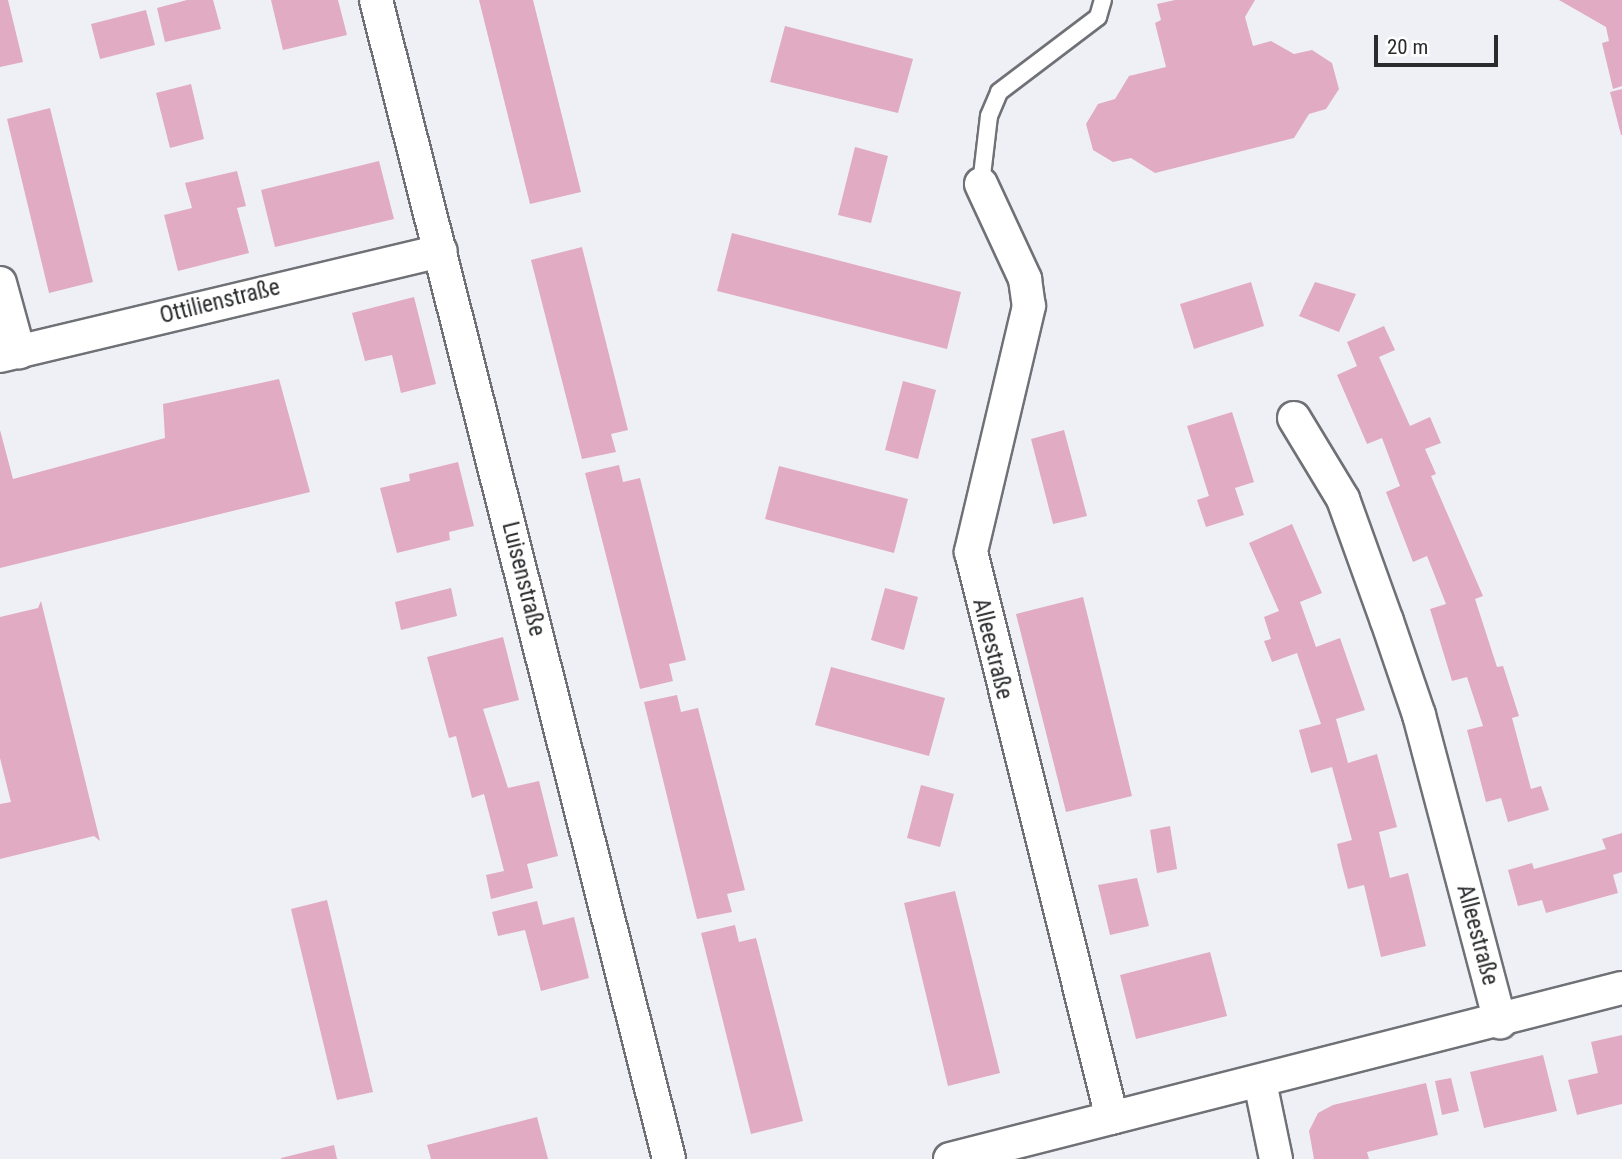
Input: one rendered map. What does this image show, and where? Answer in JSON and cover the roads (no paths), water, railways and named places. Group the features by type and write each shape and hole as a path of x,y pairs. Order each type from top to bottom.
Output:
{"street":[{"name":"Luisenstraße","path":"376,0 669,1159"},
{"name":"Alleestraße","path":"981,184 1025,279 1029,306 971,552 1112,1118"},
{"name":"Ottilienstraße","path":"9,354 441,251"},
{"path":"0,283 9,354"},
{"name":"Alleestraße","path":"1294,418 1343,499 1387,621 1419,716 1500,1022"},
{"path":"950,1159 1500,1022 1622,988"},
{"path":"1260,1082 1276,1159"}],"lane":[{"path":"981,184 989,116 999,92 1098,18 1103,0"}]}
